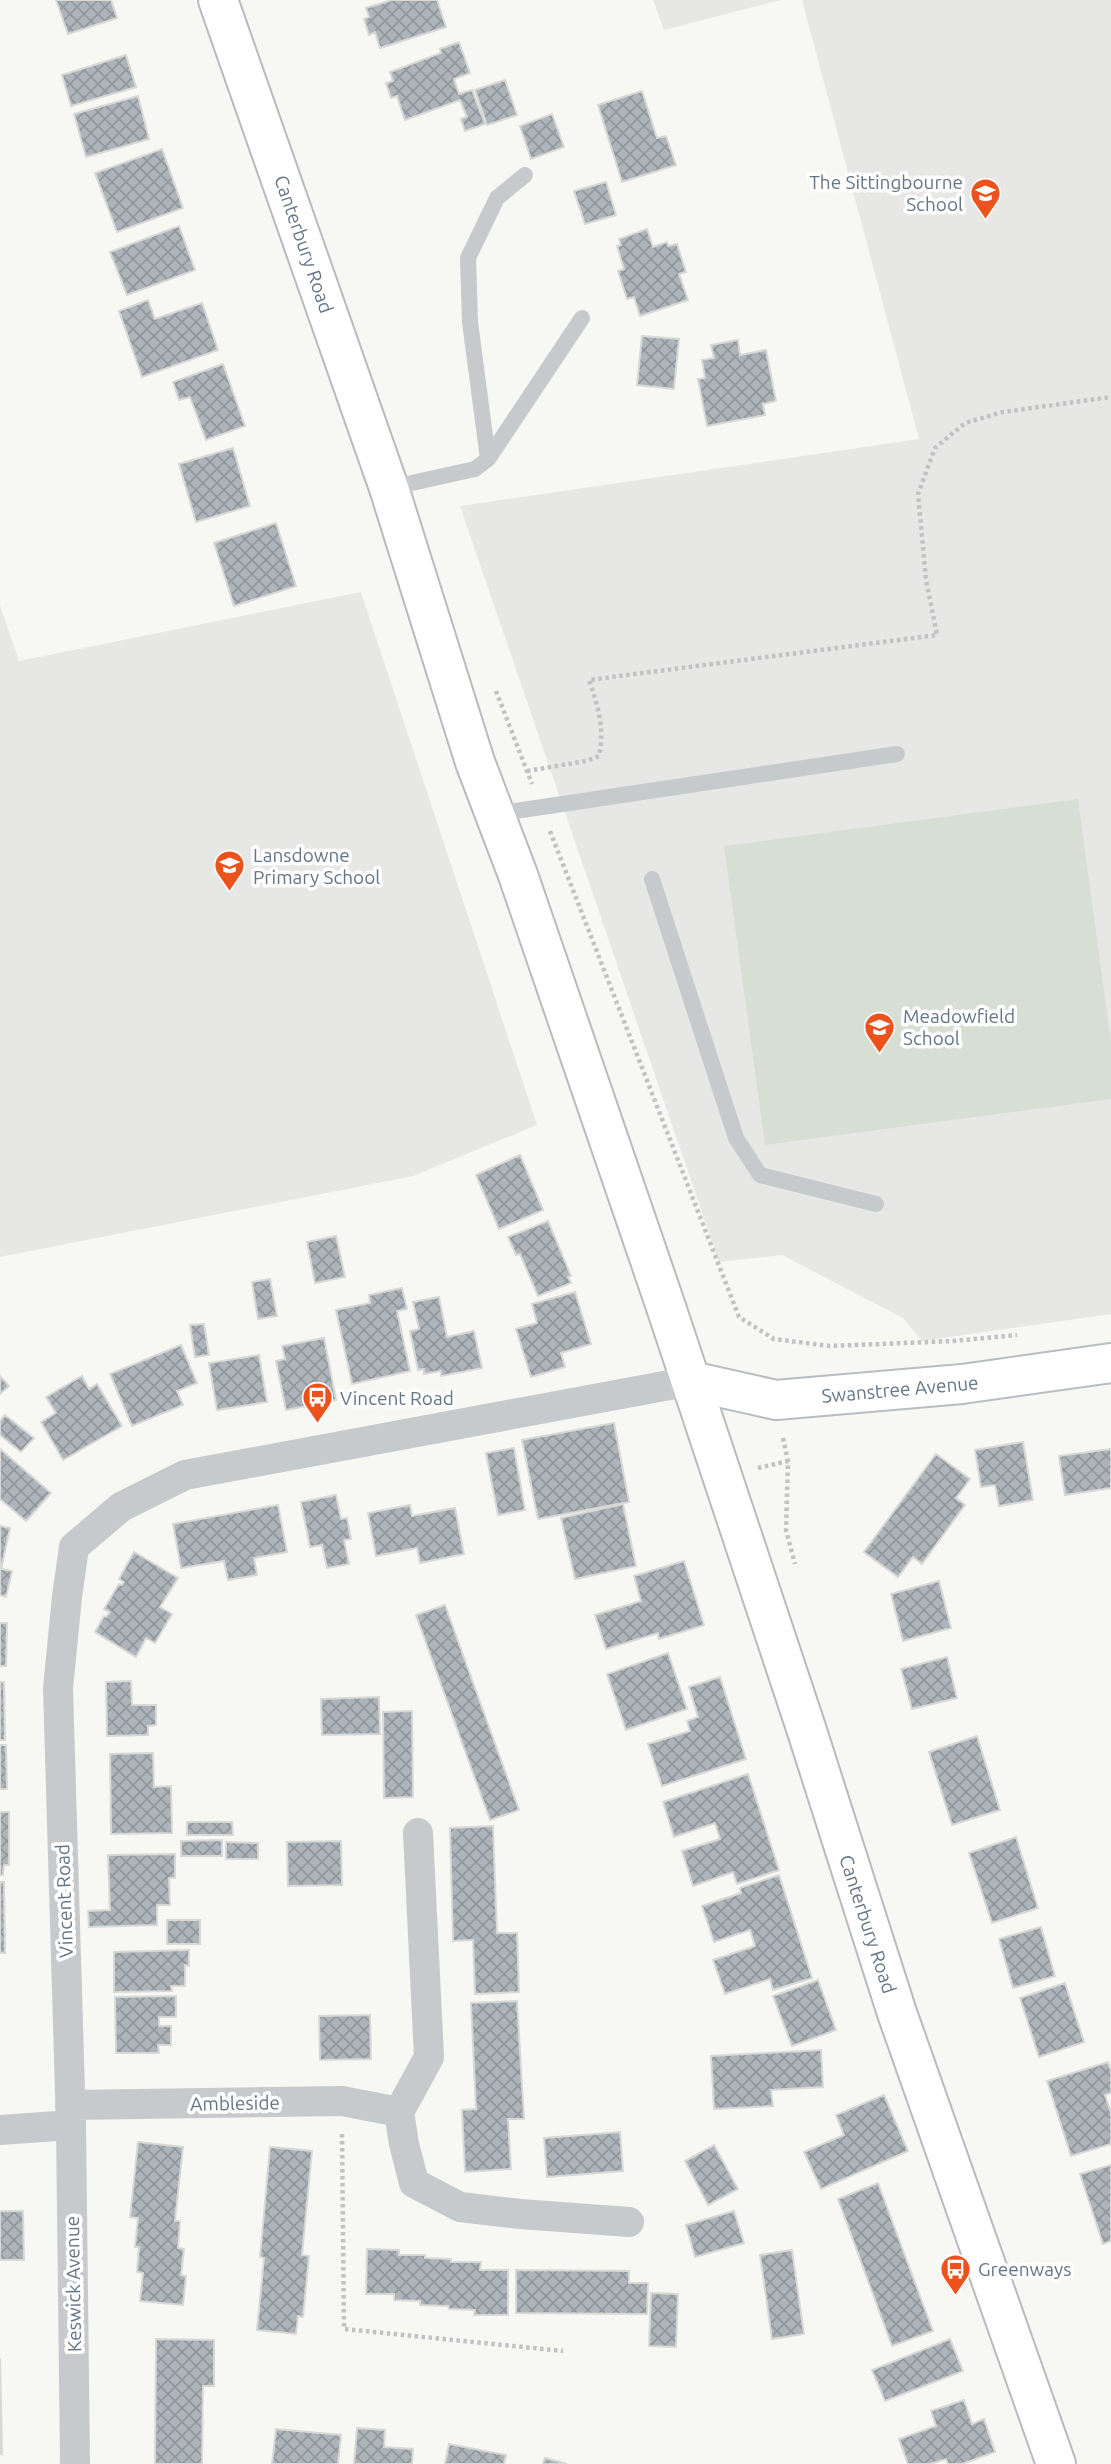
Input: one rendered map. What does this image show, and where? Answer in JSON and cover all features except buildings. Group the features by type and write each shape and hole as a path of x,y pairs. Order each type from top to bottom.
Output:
{"main road":[{"name":"Canterbury Road","path":"218,0 389,488 475,762 496,814 691,1381 897,2013 1056,2464"},
{"name":"Swanstree Avenue","path":"691,1381 776,1401 962,1384 1111,1363"}],"street":[{"name":"Vincent Road","path":"71,2115 58,1688 66,1597 74,1548 121,1507 185,1475 691,1381"},
{"path":"418,1833 429,2057 400,2112 404,2144 414,2183 460,2207 629,2222"},
{"name":"Ambleside","path":"0,2130 71,2115 342,2101 400,2112"},
{"name":"Keswick Avenue","path":"71,2115 75,2464"}],"lane":[{"path":"488,459 470,323 468,258 497,198 525,174"},
{"path":"389,488 475,469 488,459 582,318"},
{"path":"496,814 897,754"},
{"path":"652,879 736,1138 761,1175 876,1204"}],"path":[{"path":"527,771 586,761 599,756 602,742 601,713 589,680 937,635 926,580 918,494 935,448 965,423 978,419 1003,412 1111,397"},
{"path":"492,682 739,1317 774,1339 830,1346 953,1341 1019,1334"},
{"path":"342,2101 344,2329 564,2351"}],"shaded area":[{"path":"653,0 781,0 664,30"},
{"path":"802,0 1111,0 1111,1314 922,1341 903,1318 782,1255 719,1262 460,506 919,439"},
{"name":"Lansdowne Primary School","path":"361,592 537,1125 413,1176 0,1257 0,605 19,661"},
{"path":"1078,799 1111,1042 1111,1099 765,1145 724,846"}],"place":[{"name":"The Sittingbourne School","path":"986,220"},
{"name":"Lansdowne Primary School","path":"230,893"},
{"name":"Meadowfield School","path":"880,1054"},
{"name":"Vincent Road","path":"317,1425"},
{"name":"Greenways","path":"955,2296"}]}
